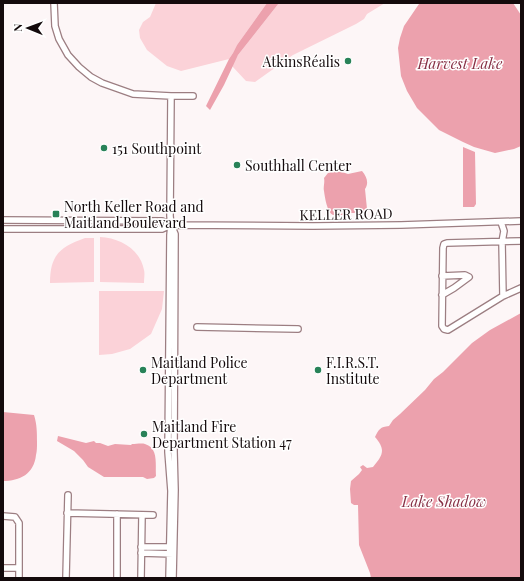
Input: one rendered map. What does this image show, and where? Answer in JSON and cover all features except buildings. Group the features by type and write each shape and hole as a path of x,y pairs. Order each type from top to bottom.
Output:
{"street":[{"path":"54,3 55,26 59,39 68,55 91,77 102,83 133,94 193,96"},
{"path":"171,96 171,452 175,490 172,547 173,578"},
{"name":"KELLER ROAD","path":"3,220 162,222 171,225 313,226 521,221"},
{"path":"43,220 43,229"},
{"path":"501,222 504,231 502,242 503,296"},
{"name":"KELLER ROAD","path":"3,229 162,229 171,225"},
{"path":"521,241 444,244 442,276 442,326 444,329 448,330 503,296 521,288"},
{"path":"442,276 465,275 470,277 442,295"},
{"path":"197,327 298,329"},
{"path":"66,578 68,495"},
{"path":"68,513 153,515"},
{"path":"117,514 117,578"},
{"path":"141,578 142,515"},
{"path":"3,516 15,517 20,522 19,578"},
{"path":"141,547 172,547"},
{"path":"153,547 153,554"},
{"path":"141,553 172,554"},
{"path":"169,578 172,554"},
{"path":"3,568 19,568"}],"shaded area":[{"path":"156,3 267,3 237,45 229,59 181,71 167,66 147,50 140,38 139,30 143,22 150,17"},
{"path":"279,3 385,3 367,14 364,19 356,24 293,55 255,82 246,81 232,66 238,55"},
{"path":"100,237 122,242 134,251 142,263 144,283 100,282"},
{"path":"85,238 94,238 94,282 50,283 52,265 58,253 76,241"},
{"path":"99,291 164,291 162,309 151,334 130,349 112,354 99,355"}],"water":[{"path":"267,3 279,3 238,55 210,110 206,106 229,59 237,45"},
{"name":"Harvest Lake","path":"513,3 521,15 521,146 495,153 474,147 439,130 417,108 407,91 401,76 398,48 404,26 419,4"},
{"path":"463,147 475,152 476,204 474,207 463,207"},
{"path":"333,171 348,174 362,171 364,173 367,182 365,189 367,209 365,213 351,213 335,216 331,213 325,197 324,178 328,173"},
{"name":"Lake Shadow","path":"521,313 521,578 371,578 359,545 358,505 351,503 350,489 351,481 362,470 360,467 363,465 367,468 373,467 381,456 381,445 375,437 380,429 389,426 393,420 425,390 434,379 472,343 490,330"},
{"path":"3,412 34,415 37,429 37,452 35,462 29,472 25,475 9,481 3,481"},
{"path":"58,436 86,443 94,441 96,443 108,446 115,444 145,444 152,449 154,453 156,462 156,476 154,478 147,479 143,477 104,477 88,467 74,451 57,441"}],"place":[{"name":"AtkinsRéalis","path":"348,61"},
{"name":"151 Southpoint","path":"104,148"},
{"name":"Southhall Center","path":"237,165"},
{"name":"North Keller Road and Maitland Boulevard","path":"56,214"},
{"name":"Maitland Police Department","path":"143,370"},
{"name":"F.I.R.S.T. Institute","path":"318,370"},
{"name":"Maitland Fire Department Station 47","path":"144,434"}]}
